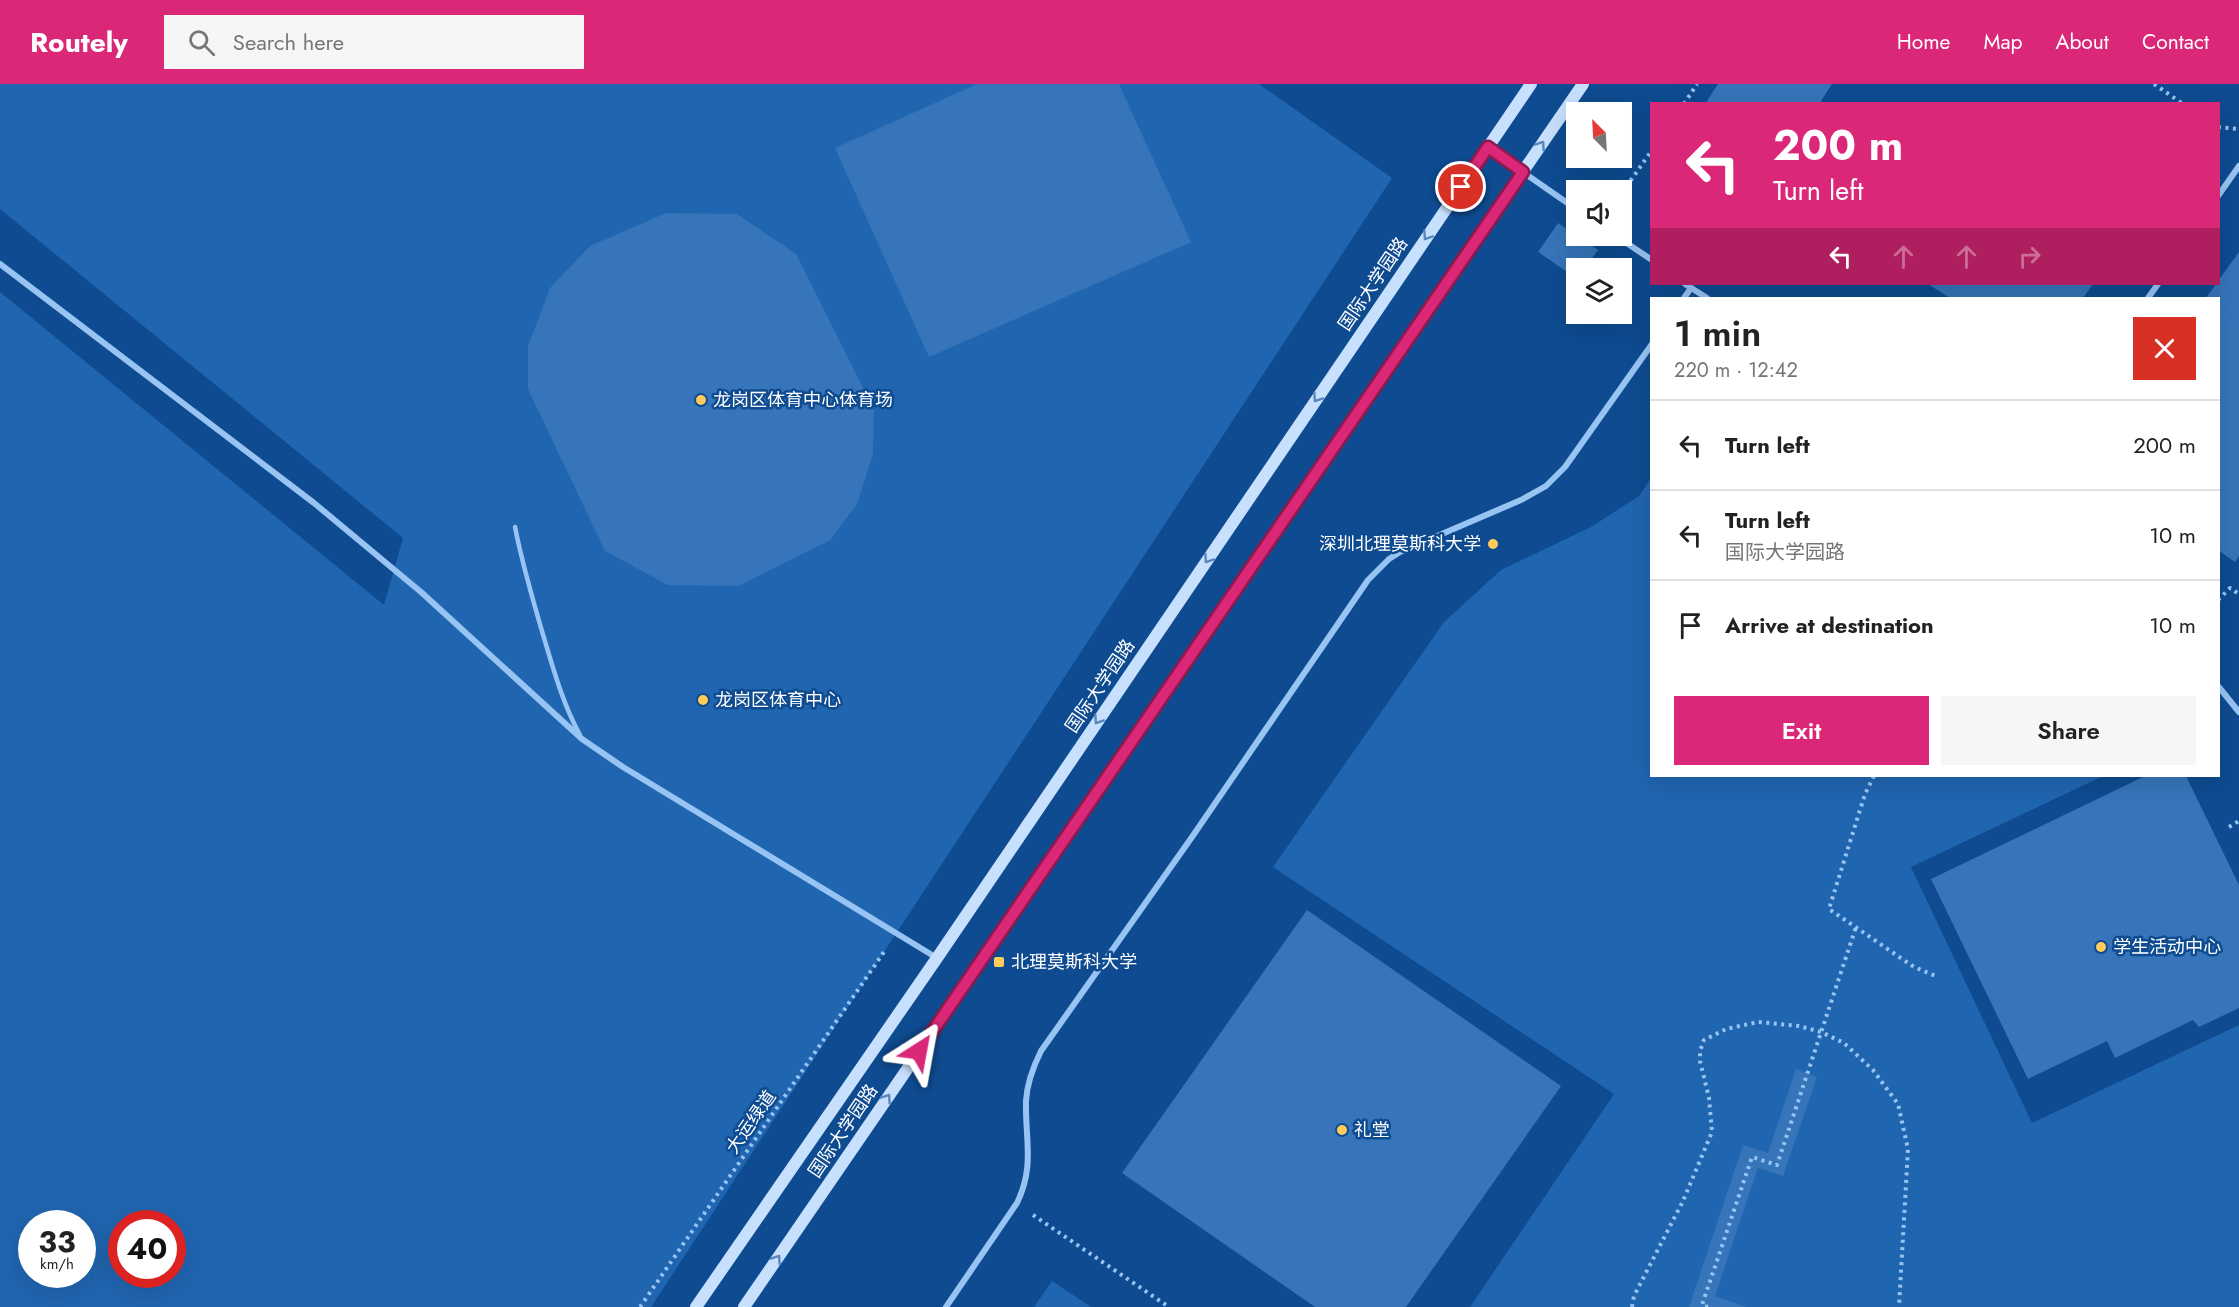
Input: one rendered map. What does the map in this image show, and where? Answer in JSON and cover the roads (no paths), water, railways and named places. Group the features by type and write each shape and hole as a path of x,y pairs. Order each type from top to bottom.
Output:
{"street":[{"name":"国际大学园路","path":"696,1307 937,958 1531,84"},
{"name":"国际大学园路","path":"744,1307 1583,84"},
{"path":"1488,147 1566,202"},
{"path":"2220,193 2239,166"},
{"path":"1631,246 1650,259"},
{"path":"0,264 314,502 421,592 582,739 623,767 937,958"},
{"path":"1686,285 1705,297"},
{"path":"1685,297 1691,288"},
{"path":"946,1307 1017,1203 1025,1186 1028,1170 1026,1100 1032,1068 1041,1051 1192,837 1368,580 1389,559 1400,552 1535,494 1557,477 1650,347"},
{"path":"2220,688 2239,712"}],"lane":[{"path":"514,527 530,591 559,687 569,715 582,739"}],"place":[{"name":"龙岗区体育中心体育场","path":"701,400"},
{"name":"深圳北理莫斯科大学","path":"1493,544"},
{"name":"龙岗区体育中心","path":"703,700"},
{"name":"学生活动中心","path":"2101,947"},
{"name":"北理莫斯科大学","path":"999,962"},
{"name":"礼堂","path":"1342,1130"}]}
